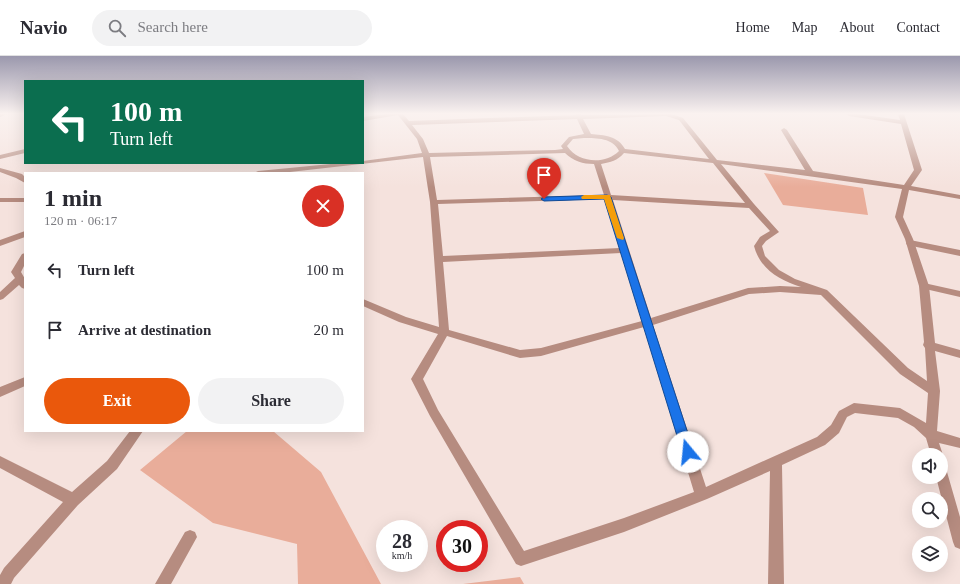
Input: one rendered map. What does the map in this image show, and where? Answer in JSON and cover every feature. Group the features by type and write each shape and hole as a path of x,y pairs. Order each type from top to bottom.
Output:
{"street":[{"path":"420,139 426,155 434,202 444,332 417,379 434,413 521,559 624,525 702,495 776,462 821,441 835,429 843,414 854,408 900,413 918,422 931,435 960,444"},
{"path":"570,139 564,146 566,151 578,159 597,162 614,159 622,151"},
{"path":"605,139 612,140 621,147 622,151"},
{"path":"697,139 751,206 775,232 763,239 758,246 761,258 776,272 787,278 824,292 904,371 934,391"},
{"path":"789,139 810,173"},
{"path":"908,139 918,170 912,181 906,187 899,217 910,243 924,286 928,345 934,391 931,435 934,448"},
{"path":"364,163 426,155 566,151"},
{"path":"622,151 810,173 906,187 960,197"},
{"path":"0,157 24,152"},
{"path":"597,162 702,495"},
{"path":"272,172 345,167 358,164"},
{"path":"0,170 18,176 24,180"},
{"path":"434,202 607,197 751,206"},
{"path":"0,200 24,200"},
{"path":"0,243 24,234"},
{"path":"910,243 960,253"},
{"path":"438,259 624,250"},
{"path":"0,297 22,282 16,272 24,258"},
{"path":"924,286 960,294"},
{"path":"364,302 402,320 520,354 541,352 647,323 748,291 780,289 824,292"},
{"path":"928,345 960,354"},
{"path":"0,392 24,381"},
{"path":"3,584 9,574 73,500 112,465 136,432"},
{"path":"0,462 73,500"},
{"path":"776,462 776,584"},
{"path":"944,484 960,542"},
{"path":"164,584 190,537"}],"shaded area":[{"path":"764,173 863,188 868,215 783,205"},
{"path":"186,432 274,432 321,472 381,584 298,584 297,544 213,523 140,470"},
{"path":"520,577 524,584 463,584"}],"slow traffic":[{"path":"584,197 607,197 620,238"}],"route":[{"path":"544,199 607,197 688,452"}]}
